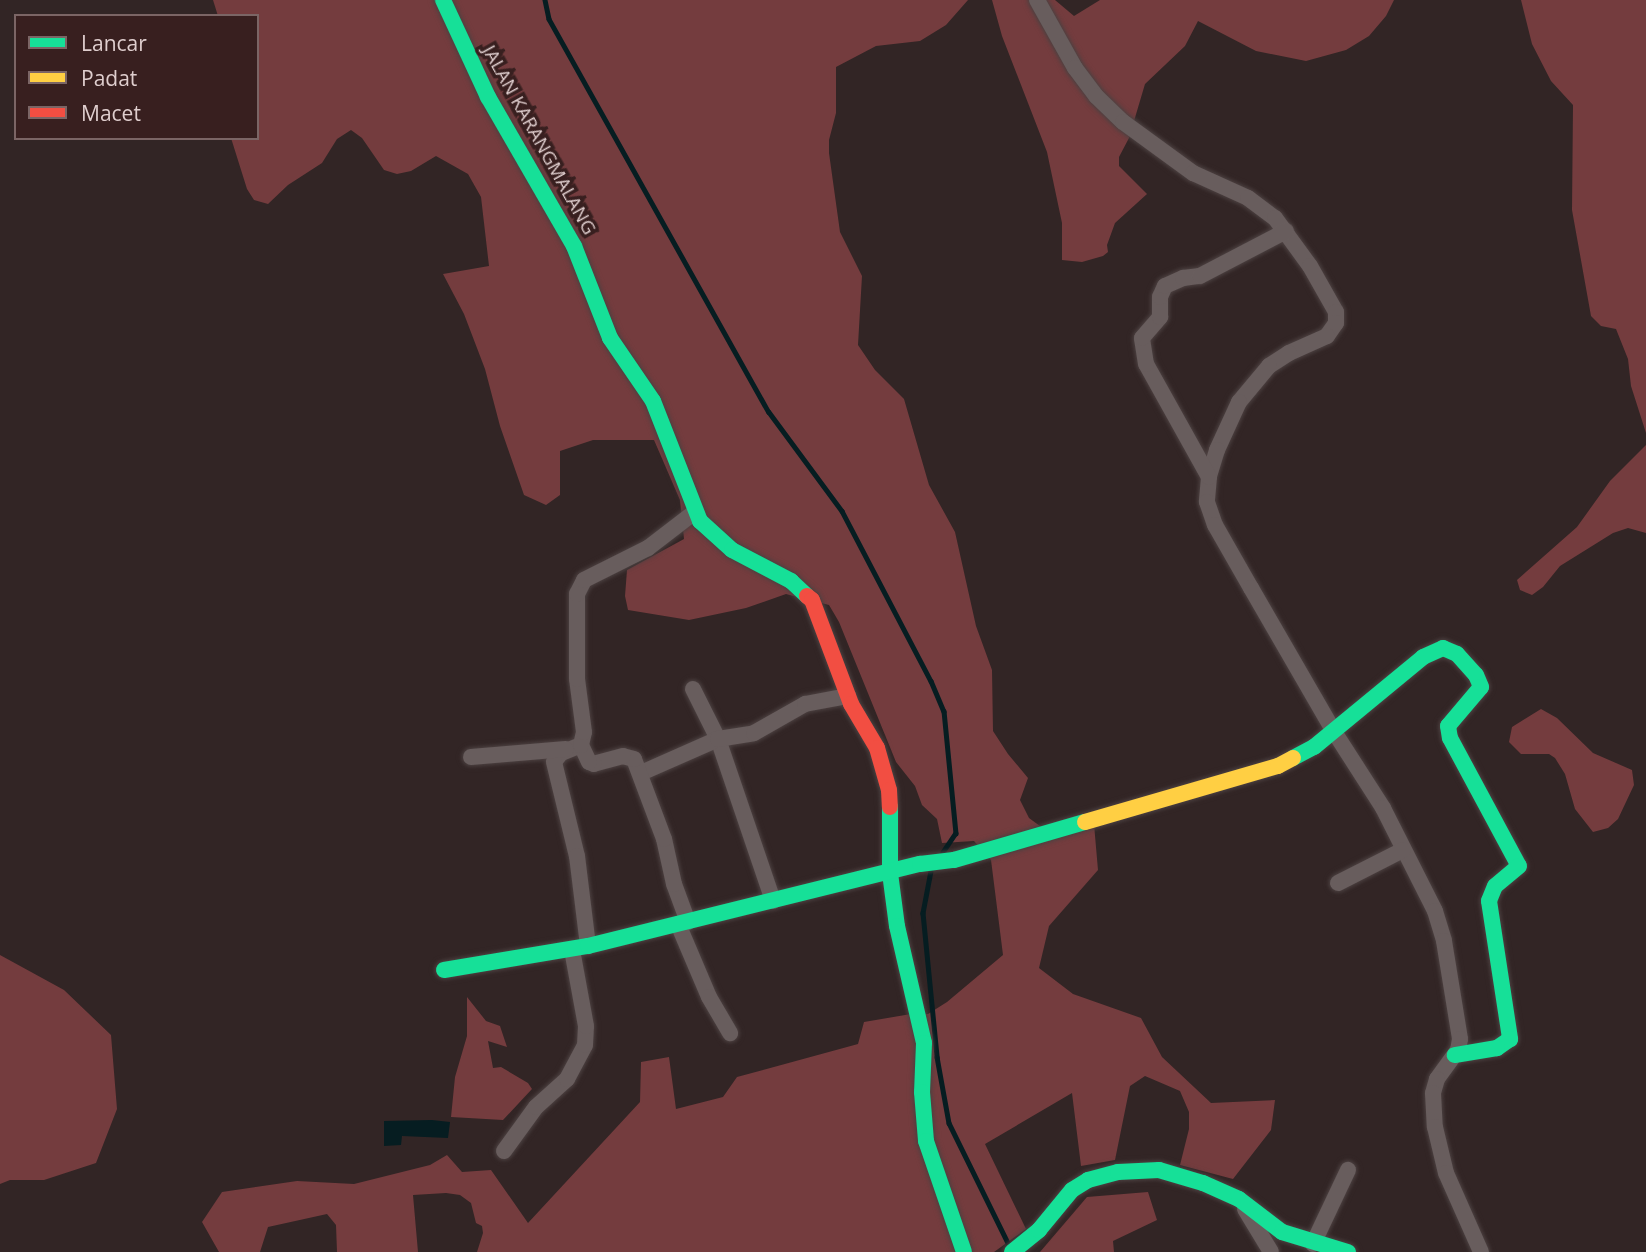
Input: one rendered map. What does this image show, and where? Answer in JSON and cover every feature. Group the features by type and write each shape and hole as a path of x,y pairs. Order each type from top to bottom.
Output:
{"street":[{"name":"JALAN KARANGMALANG","path":"443,0 488,97 573,246 610,338 653,401 695,512 714,535 732,550 804,591 818,613 848,696 877,748 888,790 892,840 890,873 897,926 924,1044 922,1092 926,1141 964,1252"},
{"path":"1037,0 1075,68 1096,96 1123,122 1193,173 1248,198 1275,218 1286,231 1336,312 1336,323 1327,336 1289,353 1255,380 1239,402 1217,450 1209,477 1207,502 1215,525 1333,730 1383,808 1440,926 1460,1040 1455,1055 1437,1079 1433,1093 1435,1127 1446,1173 1481,1252"},
{"path":"1209,477 1146,364 1142,338 1160,317 1160,297 1165,286 1183,278 1200,276 1286,231"},
{"path":"504,1151 536,1107 567,1079 585,1045 577,856 554,762 559,754 575,747 584,732 577,680 579,587 584,580 648,548 695,512"},
{"path":"444,970 580,948 920,864 954,860 1278,766 1314,747 1423,657 1443,648 1457,653 1479,682 1478,694 1458,710 1448,726 1448,731 1519,866 1495,886 1489,901 1511,1035 1503,1047 1455,1055"},
{"path":"693,689 718,739 773,901"},
{"path":"641,773 718,739 754,733 805,704 848,696"},
{"path":"471,757 575,747"},
{"path":"575,747 594,764 630,755 641,773 683,923 709,997 730,1033"},
{"path":"1338,883 1402,850"},
{"path":"1017,1248 1039,1230 1072,1190 1088,1180 1104,1174 1159,1170 1203,1183 1239,1199 1282,1232 1312,1244 1348,1252"},
{"path":"1312,1244 1348,1170"},
{"path":"1239,1199 1271,1252"}],"shaded area":[{"path":"213,0 968,0 946,25 920,41 876,46 836,67 836,113 829,140 829,153 840,232 862,276 858,345 875,370 904,399 929,485 955,532 976,626 992,670 993,731 1028,778 1020,800 1029,818 1055,837 1094,824 1098,870 1049,926 1039,968 1073,994 1141,1018 1162,1057 1211,1103 1275,1100 1271,1130 1233,1179 1180,1165 1189,1129 1189,1112 1180,1091 1145,1076 1130,1086 1115,1160 1081,1166 1072,1093 985,1144 1026,1229 994,1252 477,1252 483,1233 482,1226 476,1223 471,1203 460,1195 446,1193 413,1195 418,1252 337,1252 336,1225 327,1214 268,1227 260,1252 219,1252 202,1222 222,1192 297,1181 354,1184 430,1165 447,1155 462,1172 491,1170 528,1223 640,1102 641,1062 669,1057 676,1109 723,1097 737,1077 858,1044 864,1022 911,1014 928,1014 947,1002 1003,955 991,860 974,841 942,843 937,819 922,805 915,786 896,762 839,622 829,605 786,594 746,608 689,620 628,610 625,596 627,570 684,539 680,500 654,440 593,440 560,451 560,495 546,505 524,495 500,426 485,369 464,314 443,274 489,266 481,197 468,174 436,156 411,171 397,174 384,170 362,138 351,130 337,139 322,163 288,185 268,204 254,200 247,189 232,140 259,140 259,14 217,14"},
{"path":"992,0 1055,0 1074,16 1100,0 1394,0 1386,16 1369,36 1346,50 1306,61 1256,51 1198,21 1185,46 1145,84 1129,138 1119,157 1119,166 1147,194 1115,223 1107,245 1108,252 1082,262 1062,260 1062,223 1047,152 1002,36"},
{"path":"1521,0 1646,0 1646,433 1631,386 1628,359 1616,329 1601,326 1591,316 1572,210 1573,105 1551,81 1532,44"},
{"path":"1646,445 1646,533 1628,528 1613,533 1560,566 1543,587 1532,595 1520,590 1517,580 1577,527 1610,481"},
{"path":"1541,709 1557,718 1593,753 1632,770 1634,785 1618,819 1608,828 1593,832 1575,809 1565,774 1555,758 1549,754 1521,754 1509,742 1512,727"},
{"path":"0,955 64,990 111,1035 117,1109 96,1163 44,1180 10,1180 0,1184"},
{"path":"467,997 486,1021 500,1026 507,1047 488,1041 493,1068 501,1067 528,1083 532,1089 503,1120 451,1117 455,1077 467,1036"},
{"path":"1148,1192 1157,1220 1113,1241 1114,1252 1040,1252 1087,1197"}],"water":[{"path":"384,1121 450,1122 448,1138 402,1136 401,1145 384,1146"}],"waterway":[{"path":"545,0 549,19 769,412 842,511 931,681 944,711 956,833 943,852"},
{"path":"931,871 923,913 937,1057 949,1123 1009,1245"}],"traffic: fast":[{"path":"443,0 488,97 574,246 610,338 653,401 700,521 732,550 791,581 807,596"},
{"path":"1293,758 1314,747 1423,657 1443,648 1457,654 1476,675 1481,687 1448,726 1450,738 1519,866 1495,886 1489,901 1510,1039 1497,1048 1455,1055"},
{"path":"890,807 890,873 897,926 924,1043 922,1092 926,1141 964,1252"},
{"path":"444,970 588,946 920,864 954,860 1085,822"},
{"path":"1012,1252 1039,1230 1072,1190 1088,1180 1118,1172 1159,1170 1203,1183 1239,1199 1282,1232 1348,1252"}],"traffic: slow":[{"path":"1085,822 1278,766 1293,758"}],"traffic: jam":[{"path":"807,596 812,600 851,704 877,748 889,790 890,807"}]}
